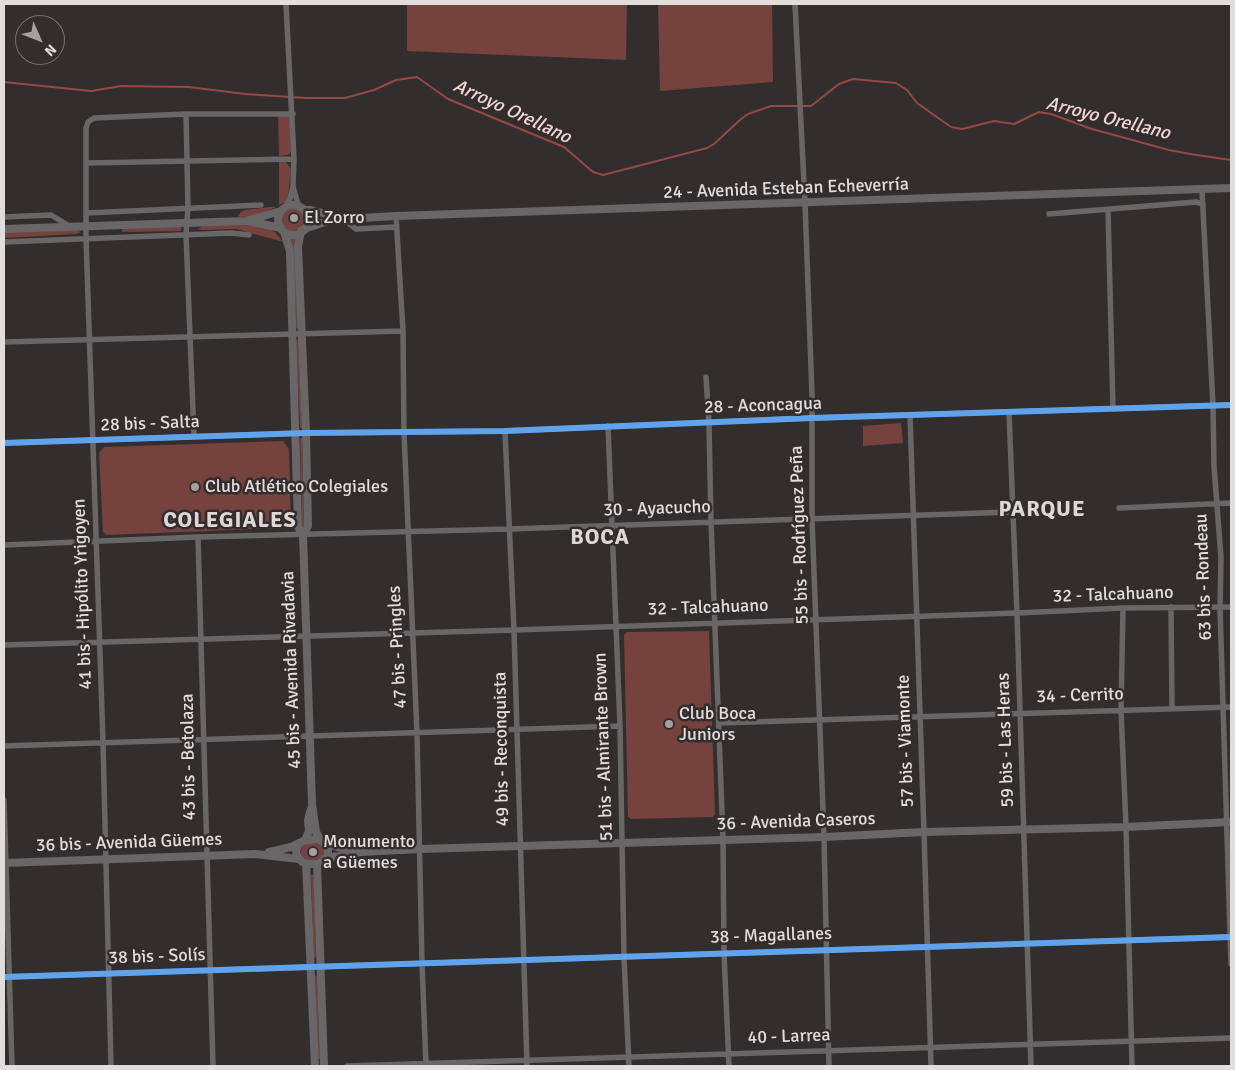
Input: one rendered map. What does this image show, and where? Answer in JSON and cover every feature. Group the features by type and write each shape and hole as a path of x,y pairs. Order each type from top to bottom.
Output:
{"main road":[{"name":"24 - Avenida Esteban Echeverría","path":"303,230 343,218 1231,188"},
{"path":"4,229 246,221 293,234 303,230 307,223 307,216 302,208 290,205 246,221"},
{"name":"24 - Avenida Esteban Echeverría","path":"302,208 343,218"},
{"path":"282,230 278,220 283,209"},
{"name":"45 bis - Avenida Rivadavia","path":"282,230 290,251 298,527 303,535 312,804 316,832 322,841"},
{"name":"45 bis - Avenida Rivadavia","path":"303,230 298,248 308,526 303,535"},
{"name":"45 bis - Avenida Rivadavia","path":"304,841 309,831 308,820 312,804"},
{"name":"36 - Avenida Caseros","path":"325,860 333,856 361,852 420,849 1126,827 1229,822"},
{"path":"316,839 322,841 328,847 329,852 325,860 317,864 303,861 297,856 296,848 304,841 316,839"},
{"name":"36 bis - Avenida Güemes","path":"254,854 291,847 304,841"},
{"name":"36 - Avenida Caseros","path":"322,841 337,848 361,852"},
{"name":"36 bis - Avenida Güemes","path":"4,863 254,854 276,855 303,861"},
{"path":"303,861 312,967 315,1066"},
{"path":"317,864 324,1066"}],"street":[{"path":"283,209 290,199 293,186 294,159 286,4"},
{"name":"55 bis - Rodríguez Peña","path":"795,4 805,203 812,418 812,519 824,837 829,1066"},
{"path":"194,437 186,234 188,208 186,114 293,114"},
{"name":"41 bis - Hipólito Yrigoyen","path":"111,1066 103,742 86,238 86,128 88,122 94,118 186,114"},
{"path":"86,163 294,159"},
{"path":"293,186 302,208"},
{"name":"63 bis - Rondeau","path":"1202,190 1216,503 1221,558 1220,608 1229,822 1231,964"},
{"path":"1049,214 1196,202 1203,204"},
{"path":"86,212 261,205"},
{"path":"1108,210 1113,409"},
{"path":"4,217 51,215 71,227"},
{"name":"47 bis - Pringles","path":"396,216 403,331 404,433 417,733 426,1065"},
{"name":"24 - Avenida Esteban Echeverría","path":"343,218 356,229 396,227"},
{"path":"4,242 186,234 232,233 249,235"},
{"path":"4,342 403,331"},
{"path":"706,377 710,423 723,839 724,953 729,1066"},
{"name":"28 - Aconcagua","path":"296,434 505,431 812,418 1231,405"},
{"name":"59 bis - Las Heras","path":"1009,412 1018,613 1031,1066"},
{"name":"57 bis - Viamonte","path":"910,415 928,948 930,1066"},
{"name":"51 bis - Almirante Brown","path":"608,426 620,726 624,956 629,1066"},
{"name":"49 bis - Reconquista","path":"505,431 514,630 527,1063"},
{"name":"28 bis - Salta","path":"4,442 296,434"},
{"path":"1119,508 1231,503"},
{"name":"30 - Ayacucho","path":"4,545 198,537 612,526 1012,512"},
{"name":"43 bis - Betolaza","path":"198,537 213,1066"},
{"path":"1171,607 1172,708"},
{"name":"32 - Talcahuano","path":"4,645 514,630 1123,608 1231,607"},
{"path":"1123,608 1120,710 1126,827 1132,1066"},
{"name":"34 - Cerrito","path":"719,723 1231,707"},
{"path":"4,746 620,726"},
{"path":"4,800 6,977 12,1066"},
{"name":"38 - Magallanes","path":"312,967 1231,937"},
{"name":"38 bis - Solís","path":"6,977 312,967"},
{"name":"40 - Larrea","path":"347,1066 527,1063 728,1054 1231,1038"}],"shaded area":[{"path":"407,4 627,4 626,60 407,51"},
{"path":"658,4 772,4 773,82 660,91"},
{"path":"278,115 290,116 291,152 288,155 279,156"},
{"path":"279,162 286,162 291,169 288,197 285,202 279,205"},
{"path":"276,207 253,217 238,216 245,210"},
{"path":"292,207 300,211 304,219 300,227 292,231 284,227 280,219 284,211"},
{"path":"247,224 267,227 275,232 283,242 236,229 198,229 203,226"},
{"path":"181,226 181,231 122,232 123,228"},
{"path":"77,230 81,232 76,234 4,238 4,232"},
{"path":"290,238 297,238 295,248 298,328 296,328 293,248"},
{"path":"296,340 298,340 302,428 300,428"},
{"path":"901,423 903,443 863,446 863,426"},
{"path":"300,438 302,438 304,526 302,526"},
{"name":"Club Atlético Colegiales","path":"283,441 289,449 291,520 283,528 106,535 103,532 99,453 104,447"},
{"name":"Club Boca Juniors","path":"709,631 715,814 713,817 631,819 628,817 624,635 627,632"},
{"path":"311,842 324,848 325,853 322,858 312,861 300,855 302,847"},
{"path":"311,875 314,875 316,957 314,958"},
{"path":"315,976 317,976 320,1059 318,1059"}],"waterway":[{"name":"Arroyo Orellano","path":"4,82 91,91 121,86 189,87 245,94 306,98 345,98 374,90 396,80 417,77 448,99 564,147 593,172 603,175 707,148 748,114 771,106 811,106 839,84 853,79 896,83 907,90 917,103 951,127 962,129 994,121 1014,124 1039,112 1169,150 1231,160"}],"cycle path":[{"path":"4,443 306,433 505,431 812,418 1231,405"},
{"path":"4,977 1231,937"}],"place":[{"name":"El Zorro","path":"294,218"},
{"name":"Club Atlético Colegiales","path":"195,487"},
{"name":"Club Boca Juniors","path":"669,724"},
{"name":"Monumento a Güemes","path":"313,852"}],"district":[{"name":"PARQUE","path":"1042,510"},
{"name":"COLEGIALES","path":"230,521"},
{"name":"BOCA","path":"600,538"}]}
